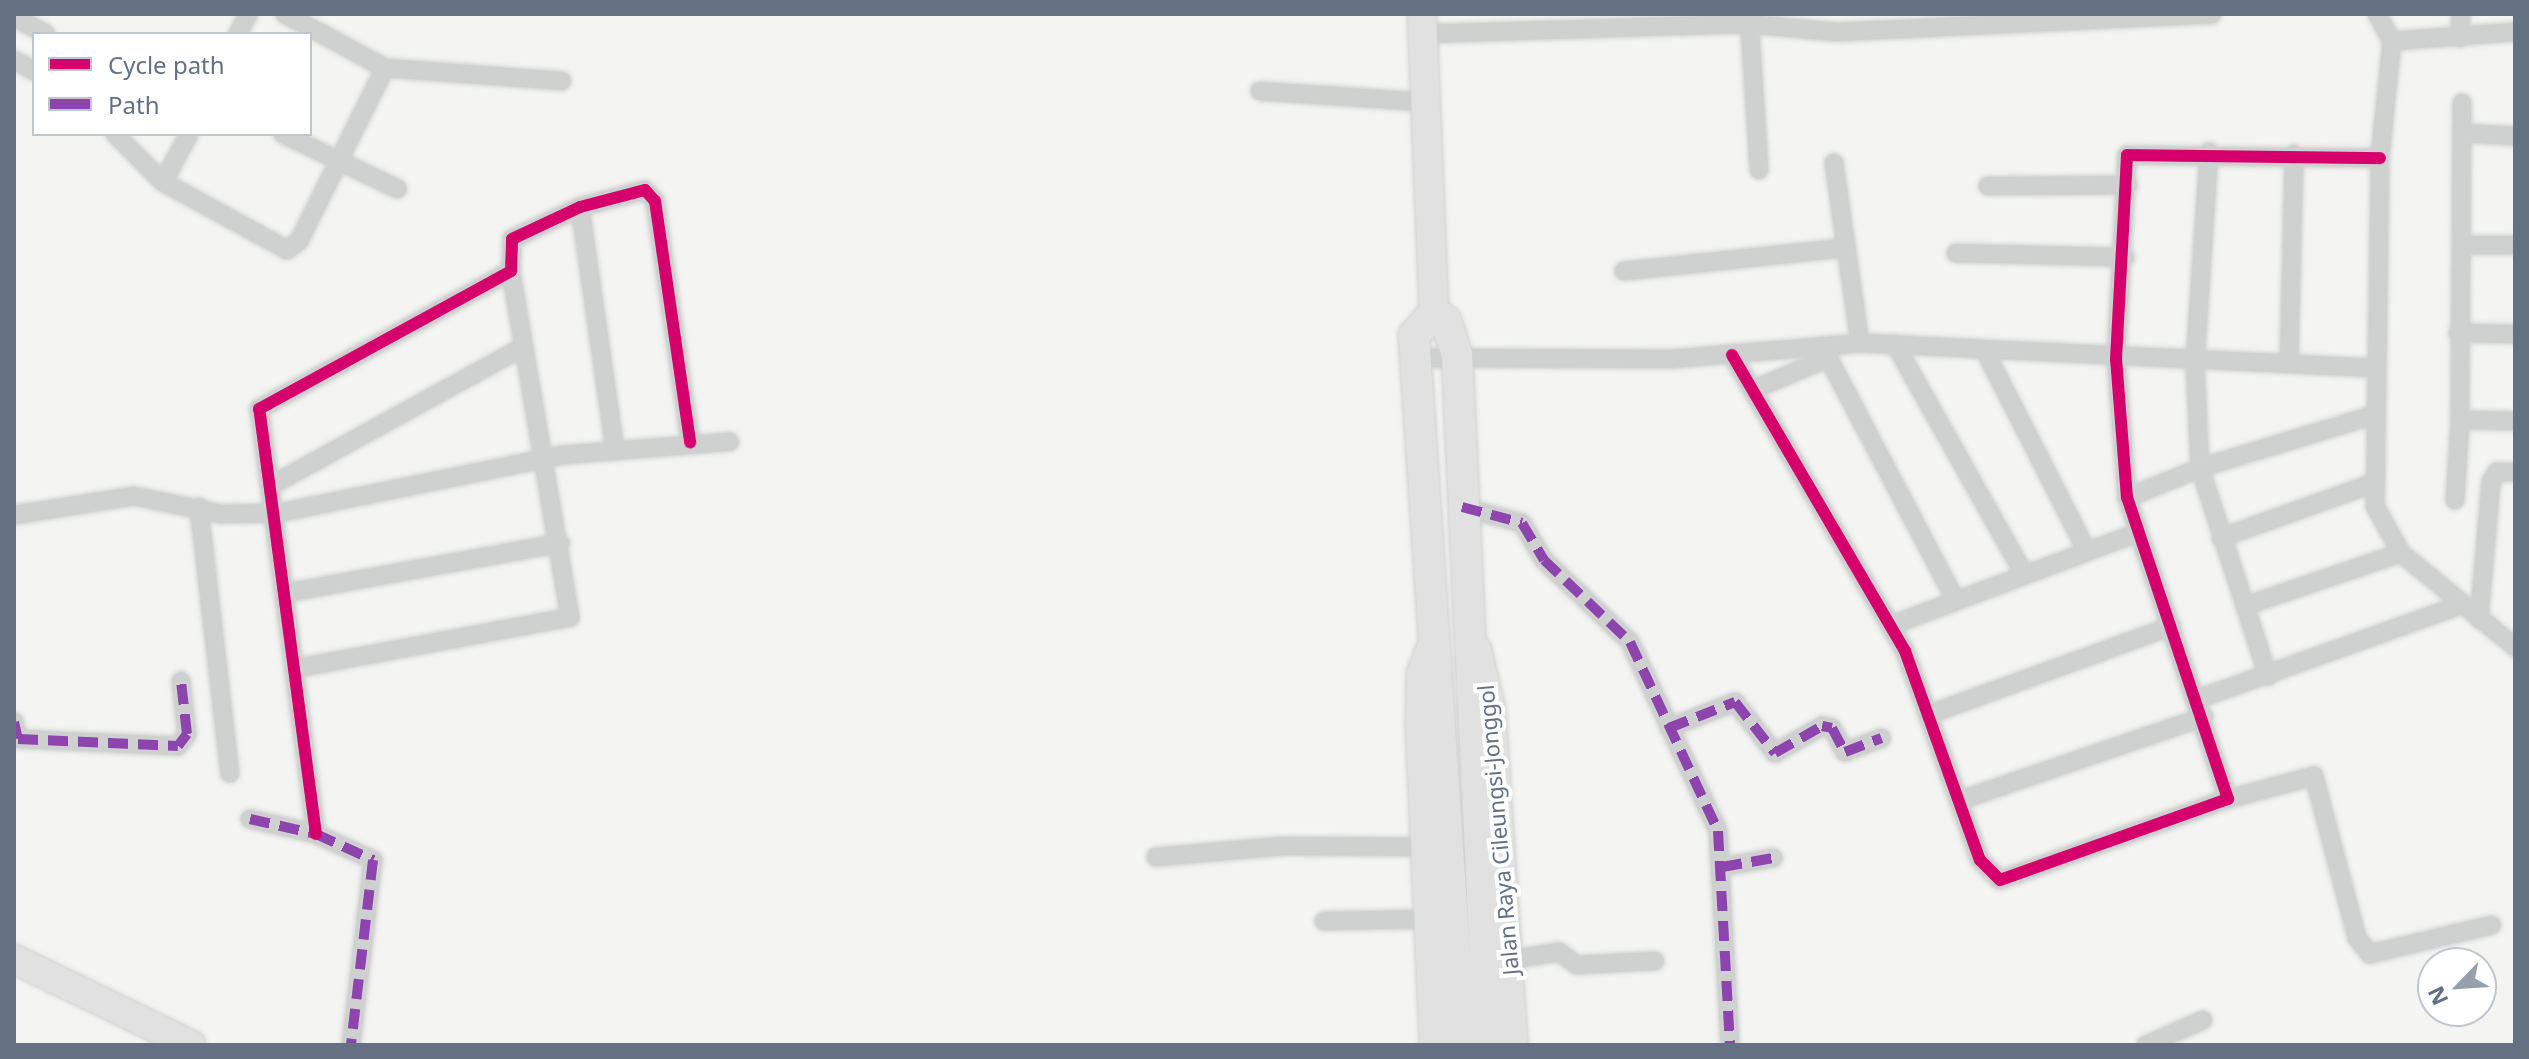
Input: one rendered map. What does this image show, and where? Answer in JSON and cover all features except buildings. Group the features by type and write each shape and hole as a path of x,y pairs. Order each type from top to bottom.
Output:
{"highway":[{"name":"Jalan Raya Cileungsi-Jonggol","path":"1461,1045 1444,711 1414,336 1434,312 1451,331 1457,354 1489,1045"}],"main road":[{"name":"Jalan Raya Cileungsi-Jonggol","path":"1422,24 1434,312"},
{"name":"Jalan Raya Cileungsi-Jonggol","path":"1467,618 1491,710 1513,1045"},
{"name":"Jalan Raya Cileungsi-Jonggol","path":"1434,1045 1421,674 1438,630"},
{"path":"14,959 191,1045"}],"street":[{"path":"239,32 248,14"},
{"path":"285,14 385,68 562,81"},
{"path":"1422,24 1748,19 1837,32 2212,14"},
{"path":"2377,14 2392,41 2380,158 2374,415 2374,483 2378,518 2401,553 2460,605 2515,647"},
{"path":"2460,38 2461,14"},
{"path":"14,17 42,32"},
{"path":"1748,19 1759,170"},
{"path":"2392,41 2515,32"},
{"path":"14,60 32,70"},
{"path":"117,136 163,182 287,250 299,241 385,68"},
{"path":"1260,91 1424,102"},
{"path":"2455,500 2460,420 2458,333 2463,245 2462,103"},
{"path":"2463,133 2515,136"},
{"path":"163,182 188,136"},
{"path":"287,136 398,189"},
{"path":"2228,799 2198,699 2127,498 2116,359 2131,151 2380,158"},
{"path":"2209,152 2195,362 2200,468 2268,676"},
{"path":"2289,363 2294,154"},
{"path":"1834,163 1860,343"},
{"path":"1988,186 2128,185"},
{"path":"298,668 570,617 560,543 521,348 511,271 512,239 580,207 637,190 655,201 690,442"},
{"path":"580,207 615,449"},
{"path":"2463,245 2515,245"},
{"path":"1624,271 1844,248"},
{"path":"1956,253 2125,257"},
{"path":"316,834 298,720 298,668 278,513 257,423 268,400 511,271"},
{"path":"2458,333 2515,334"},
{"path":"1416,358 1457,354 1732,355 1824,352 1860,343 2116,359 2375,368"},
{"path":"1895,344 2023,572"},
{"path":"272,485 521,348"},
{"path":"1985,351 2086,549"},
{"path":"1752,390 1824,352"},
{"path":"1824,352 1953,596"},
{"path":"1732,355 1870,600 1892,625 1933,713 1980,860 2000,880 2228,799 2314,776 2357,938 2370,954 2492,925"},
{"path":"2127,498 2200,468 2374,415"},
{"path":"2460,420 2515,421"},
{"path":"14,515 115,497 278,513 542,460 615,449 729,442"},
{"path":"2479,619 2491,482 2497,472 2515,472"},
{"path":"2221,538 2374,483"},
{"path":"199,507 230,773"},
{"path":"1462,507 1522,523 1544,560 1630,642 1713,817 1722,867 1730,1045"},
{"path":"1892,625 1953,596 2137,533"},
{"path":"286,593 560,543"},
{"path":"2245,606 2401,553"},
{"path":"2198,699 2460,605"},
{"path":"1933,713 2172,626"},
{"path":"14,722 18,739 178,746 187,734 181,681"},
{"path":"1669,728 1735,702 1775,753 1822,726 1832,728 1845,752 1881,738"},
{"path":"1961,800 2204,717"},
{"path":"250,819 316,834 373,860 351,1045"},
{"path":"1156,857 1284,846 1426,847"},
{"path":"1722,867 1773,858"},
{"path":"1324,921 1429,919"},
{"path":"1509,960 1559,952 1577,965 1655,961"},
{"path":"2146,1045 2203,1020"}],"marked path":[{"path":"1462,507 1522,523 1544,560 1630,642 1718,831 1730,1045"},
{"path":"14,722 18,739 178,746 187,734 181,681"},
{"path":"1669,728 1735,702 1775,753 1822,726 1832,728 1845,752 1881,738"},
{"path":"250,819 316,834 373,860 351,1045"},
{"path":"1722,867 1773,858"}],"cycle path":[{"path":"1732,355 1905,651 1980,860 2000,880 2228,799 2127,498 2116,359 2127,155 2380,158"},
{"path":"316,834 259,409 511,271 512,239 580,207 645,190 655,201 690,442"}]}
